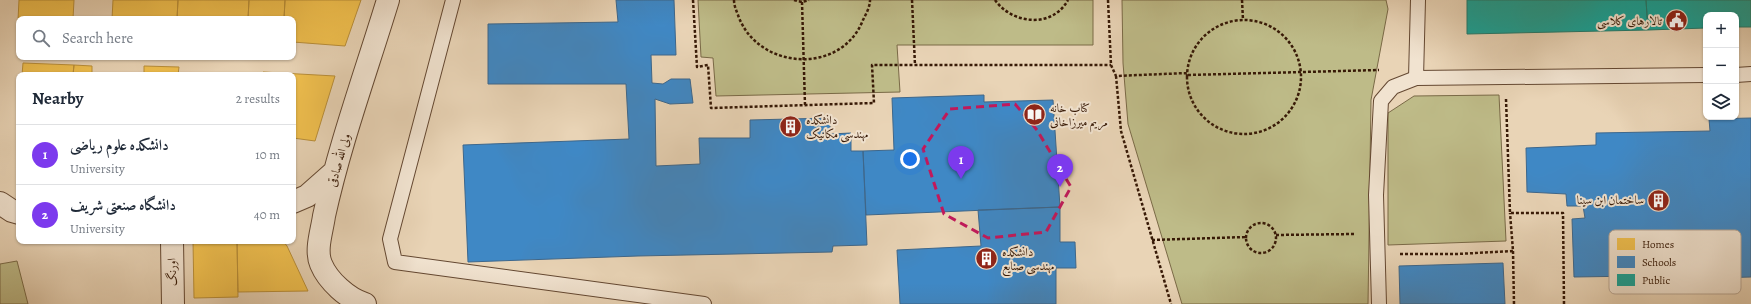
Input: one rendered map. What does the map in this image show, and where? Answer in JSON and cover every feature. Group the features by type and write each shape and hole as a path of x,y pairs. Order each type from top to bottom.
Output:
{"street":[{"name":"ولی الله صادقی","path":"365,304 355,301 332,281 320,264 318,246 333,173 388,0"},
{"path":"296,201 307,196 333,173"},
{"path":"0,203 16,212"},
{"name":"اورنگ","path":"172,244 173,304"}],"lane":[{"path":"453,0 390,239 395,262 704,304"},
{"path":"1416,74 1418,0"},
{"path":"1379,304 1376,196 1381,101 1393,87 1416,74 1505,77 1703,75"},
{"path":"1739,75 1751,74"}],"path":[{"path":"693,0 697,67 708,65 711,108 874,102 872,65 1111,65"},
{"path":"734,0 741,24 754,42 775,55 798,60 822,57 843,46 860,29 870,0"},
{"path":"794,0 802,2 809,0"},
{"path":"912,0 915,66"},
{"path":"995,0 1001,9 1008,14 1022,20 1035,21 1049,17 1062,8 1068,0"},
{"path":"1108,0 1111,65 1116,76 1121,131 1171,304"},
{"path":"1242,0 1243,20"},
{"path":"802,2 805,105"},
{"path":"1243,20 1269,25 1285,37 1297,57 1301,71 1298,95 1288,113 1280,121 1263,131 1243,135 1226,132 1208,122 1195,108 1186,68 1193,50 1205,34 1229,22 1243,20"},
{"path":"1116,76 1301,71 1416,74"},
{"path":"1505,77 1514,304"},
{"path":"1510,213 1563,213 1564,304"},
{"path":"1262,223 1271,226 1276,235 1274,246 1264,253 1258,253 1247,244 1246,237 1250,227 1254,224 1262,223"},
{"path":"1276,235 1377,234"},
{"path":"1152,240 1246,237"},
{"path":"1378,254 1457,254 1513,251"}],"highlighted area":[{"path":"1015,104 1037,130 1071,187 1046,232 988,238 944,214 923,149 950,109"}],"shaded area":[{"path":"698,0 1093,0 1093,45 897,45 900,92 716,96 713,58 701,57"},
{"path":"1122,0 1386,0 1388,9 1371,100 1368,304 1182,304 1128,124 1123,63"},
{"path":"1499,95 1506,241 1388,245 1388,113 1414,96"},
{"path":"17,261 28,304 0,304 0,264"}],"building: Homes":[{"path":"19,0 74,0 73,16 18,16"},
{"path":"113,0 178,0 177,16 112,16"},
{"path":"178,0 249,0 248,16 177,16"},
{"path":"249,0 285,0 284,16 248,16"},
{"path":"285,0 361,0 345,46 296,42 296,16 284,16"},
{"path":"23,63 74,65 73,72 22,72"},
{"path":"74,65 92,66 92,72 73,72"},
{"path":"144,66 179,67 178,72 144,72"},
{"path":"296,74 335,76 315,141 296,138"},
{"path":"193,244 237,244 238,297 194,298"},
{"path":"237,244 285,244 308,291 238,292"}],"building: Schools":[{"name":"دانشکده مهندسی مکانیک","path":"616,0 674,0 676,55 651,55 652,83 663,84 671,79 690,79 693,103 670,104 655,99 656,166 700,164 699,138 750,138 750,120 830,118 830,134 851,133 851,151 863,151 867,245 833,246 832,252 638,256 468,262 463,145 629,139 626,84 488,84 488,24 618,22"},
{"path":"984,95 984,102 1053,100 1060,207 866,215 863,151 894,150 892,98"},
{"name":"ساختمان ابن سینا","path":"1739,118 1751,118 1751,277 1741,277 1741,230 1609,230 1609,276 1574,277 1572,219 1585,218 1583,206 1567,206 1566,194 1527,192 1526,148 1596,145 1596,133 1710,131 1709,120 1739,120"},
{"name":"دانشکده مهندسی صنایع","path":"1060,207 1060,242 1075,242 1076,268 1056,268 1056,304 900,304 897,250 981,246 978,210"},
{"path":"1503,263 1505,304 1400,304 1399,266"}],"building: Public":[{"path":"1467,0 1646,0 1648,30 1467,34"},
{"name":"تالارهای کلاسی","path":"1646,0 1751,0 1751,27 1739,27 1739,12 1703,12 1703,28 1648,30"}],"place":[{"name":"تالارهای کلاسی","path":"1677,21"},
{"name":"کتاب خانه مریم میرزاخانی","path":"1035,115"},
{"name":"دانشکده مهندسی مکانیک","path":"790,127"},
{"name":"دانشکده علوم ریاضی","path":"961,179"},
{"name":"دانشگاه صنعتی شریف","path":"1060,187"},
{"name":"ساختمان ابن سینا","path":"1659,200"},
{"name":"دانشکده مهندسی صنایع","path":"987,259"}]}
